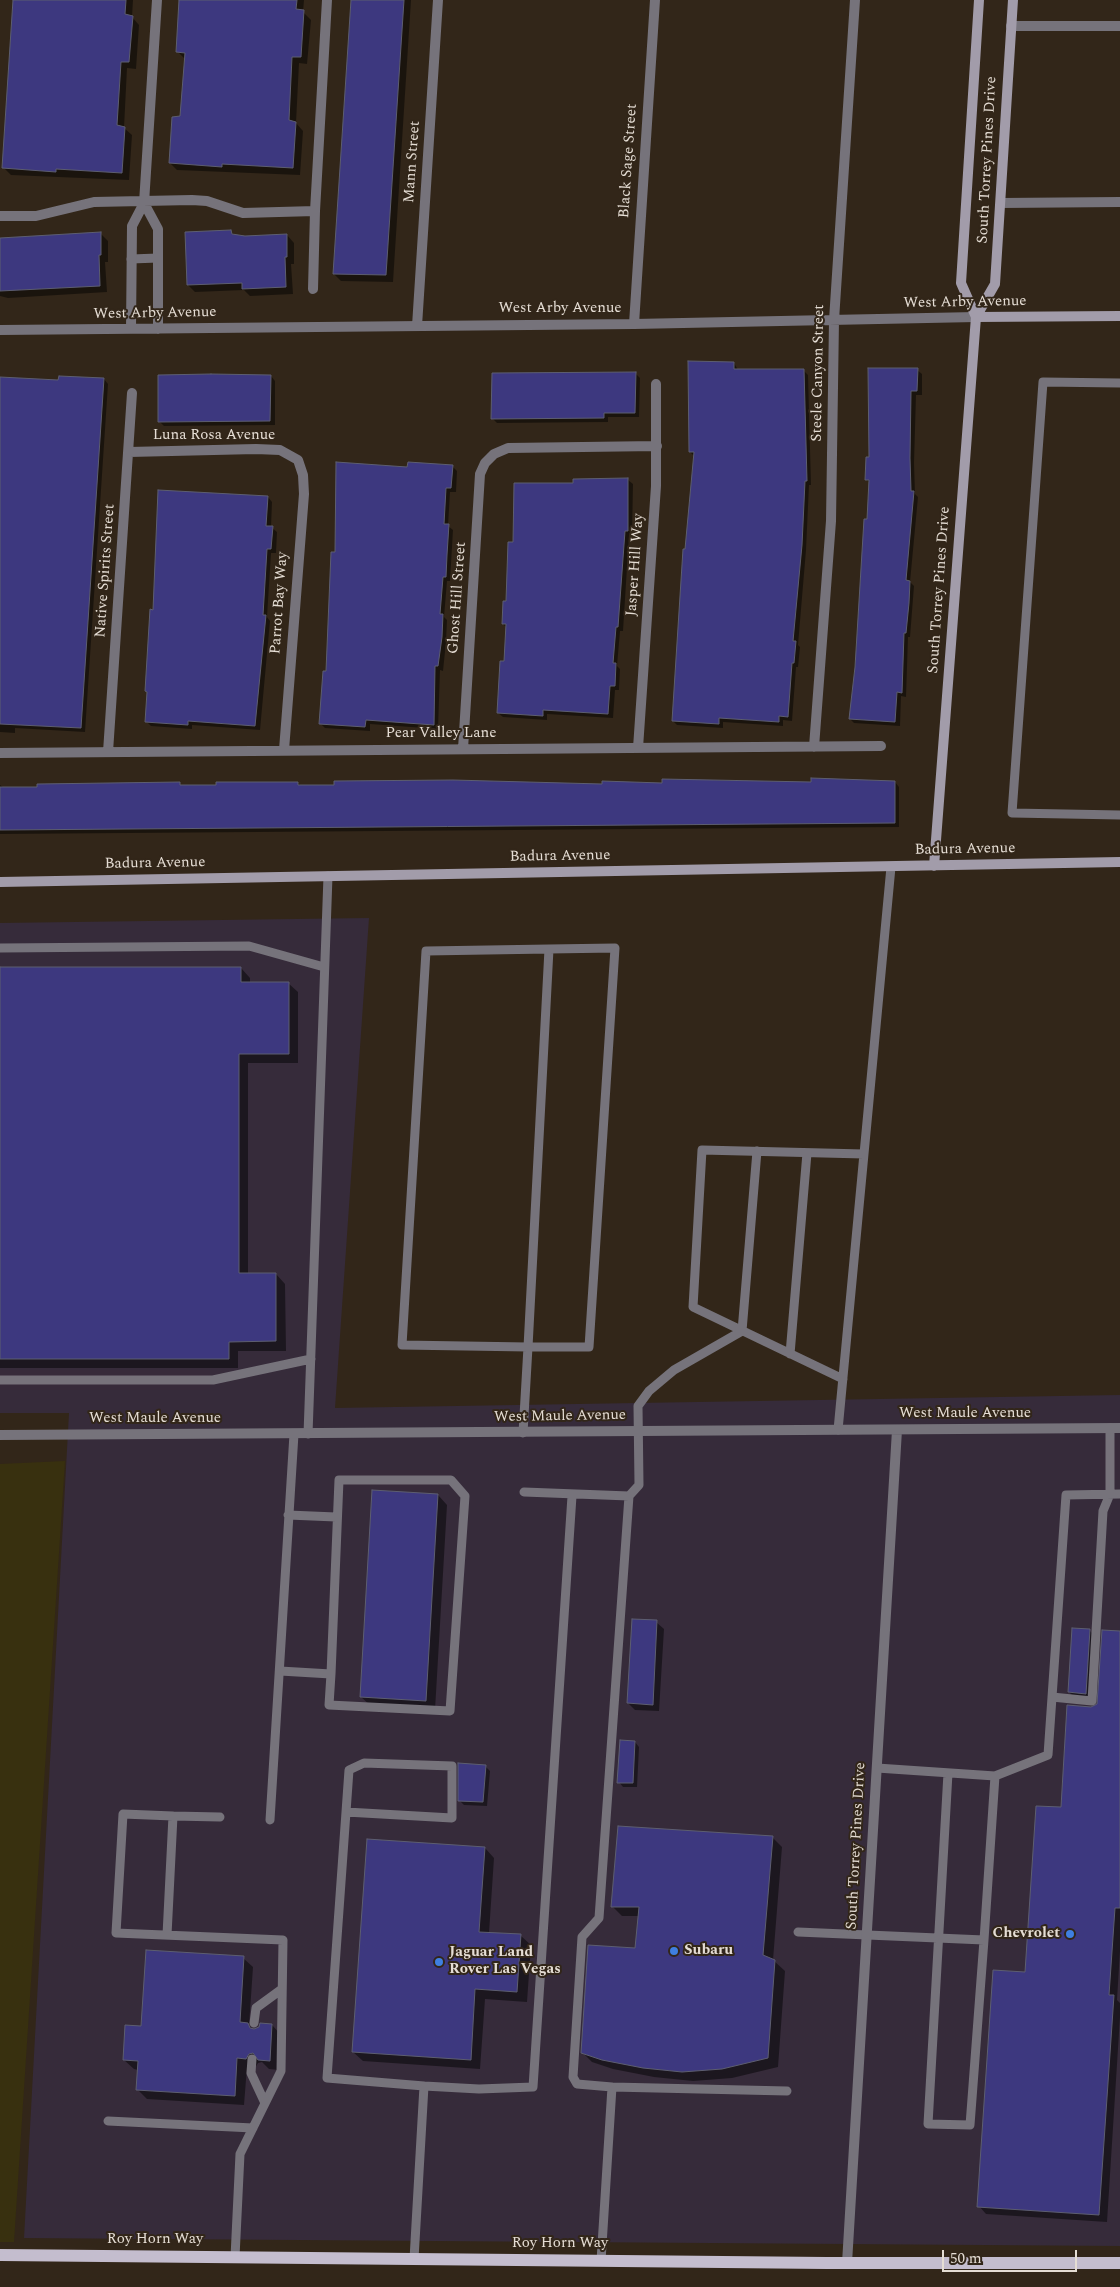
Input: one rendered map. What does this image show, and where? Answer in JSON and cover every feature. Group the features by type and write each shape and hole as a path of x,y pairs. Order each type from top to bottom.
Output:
{"main road":[{"name":"Roy Horn Way","path":"0,2256 847,2263 1120,2263"}],"street":[{"path":"131,329 132,226 144,203 157,0"},
{"path":"313,289 315,211 328,0"},
{"name":"Mann Street","path":"417,326 438,0"},
{"name":"Black Sage Street","path":"634,324 655,0"},
{"name":"Steele Canyon Street","path":"814,747 831,521 834,320 855,0"},
{"name":"South Torrey Pines Drive","path":"976,318 961,283 979,0"},
{"name":"South Torrey Pines Drive","path":"934,866 976,318 995,284 1013,0"},
{"path":"1011,26 1120,26"},
{"path":"0,216 36,216 94,202 206,201 243,213 315,211"},
{"path":"1000,203 1120,202"},
{"path":"144,203 158,229 158,329"},
{"name":"West Arby Avenue","path":"0,330 634,324 1120,316"},
{"name":"Jasper Hill Way","path":"638,748 657,446 656,384"},
{"name":"Native Spirits Street","path":"108,752 132,393"},
{"name":"Ghost Hill Street","path":"463,749 480,474 485,463 494,454 508,448 657,446"},
{"name":"Luna Rosa Avenue","path":"129,452 256,448 280,450 298,460"},
{"name":"Parrot Bay Way","path":"284,750 304,494 298,460"},
{"name":"Pear Valley Lane","path":"0,753 881,746"},
{"name":"Badura Avenue","path":"0,882 1120,862"},
{"name":"West Maule Avenue","path":"0,1435 1115,1428"},
{"name":"South Torrey Pines Drive","path":"847,2263 897,1430"}],"lane":[{"path":"132,259 158,258"},
{"path":"1120,384 1043,382 1012,813 1120,814"},
{"path":"838,1430 891,866"},
{"path":"308,1434 328,876"},
{"path":"0,948 249,946 324,967"},
{"path":"615,948 589,1347 528,1347 402,1345 426,951 615,948"},
{"path":"523,1433 550,949"},
{"path":"843,1379 693,1308 702,1150 864,1154"},
{"path":"742,1331 757,1151"},
{"path":"790,1354 806,1152"},
{"path":"742,1331 674,1370 649,1390 638,1406 638,1485 629,1496 599,1918 582,1937 573,2077 577,2084 612,2087 787,2091"},
{"path":"0,1380 213,1380 311,1359"},
{"path":"1052,1697 1092,1701 1103,1511 1110,1494 1115,1428"},
{"path":"270,1820 294,1434"},
{"path":"339,1480 451,1480 465,1496 450,1711 329,1705 331,1674 339,1480"},
{"path":"524,1492 572,1496 629,1496"},
{"path":"877,1768 996,1776 1048,1756 1066,1495 1120,1494"},
{"path":"346,1812 452,1818 452,1766 364,1762 349,1770 346,1812 327,2078 479,2089 533,2087 572,1496"},
{"path":"288,1515 336,1517"},
{"path":"280,1671 331,1674"},
{"path":"948,1773 928,2124 970,2125 996,1776"},
{"path":"220,1818 123,1814 116,1933 283,1940 280,2071 240,2154 235,2257"},
{"path":"167,1935 173,1816"},
{"path":"798,1932 984,1940"},
{"path":"254,2023 256,2008 282,1989"},
{"path":"252,2059 251,2073 265,2103"},
{"path":"414,2260 424,2086"},
{"path":"601,2260 612,2087"},
{"path":"108,2121 253,2128"}],"shaded area":[{"path":"369,918 335,1408 1120,1395 1120,2246 24,2238 69,1413 0,1413 0,923"}],"sand":[{"path":"65,1461 14,2242 0,2242 0,1464"}],"building":[{"path":"13,0 126,0 125,14 133,16 129,62 121,62 117,125 125,127 122,173 56,169 56,172 2,168"},
{"path":"179,0 297,0 296,9 304,10 301,57 292,57 289,120 296,122 293,168 222,164 222,167 169,163 172,117 180,116 185,53 176,52"},
{"path":"351,0 404,0 386,275 333,274"},
{"path":"231,230 232,234 245,236 287,234 287,257 285,257 286,287 242,289 242,283 187,285 185,232"},
{"path":"101,232 101,255 99,255 100,286 0,291 0,238"},
{"path":"688,361 734,362 734,369 804,369 807,481 805,481 802,545 793,641 796,641 794,663 792,663 788,717 779,716 779,722 719,718 719,724 672,721 683,549 685,549 694,452 689,452"},
{"path":"868,368 918,368 917,391 911,391 910,458 911,491 914,491 906,580 910,581 909,603 906,633 904,633 902,693 897,692 895,722 849,719 855,667 864,519 867,519 869,480 865,480 866,457 869,457"},
{"path":"636,372 635,413 604,413 604,418 491,419 492,373"},
{"path":"158,375 271,375 270,421 158,422"},
{"path":"59,376 104,378 81,728 0,724 0,377 58,380"},
{"path":"336,462 407,467 408,462 453,465 451,488 446,488 444,524 449,524 446,577 443,577 440,614 443,614 442,637 438,666 435,666 434,725 366,720 365,727 319,724 323,671 326,671 331,552 335,552"},
{"path":"628,478 628,531 625,531 618,627 616,627 613,663 616,663 615,686 610,686 608,714 543,710 543,716 497,713 500,661 504,661 506,624 502,624 503,601 506,601 508,542 513,542 514,483 573,483 573,479"},
{"path":"158,490 268,496 266,526 273,526 271,549 267,549 263,615 266,615 255,726 188,721 188,725 145,722 147,692 145,691 150,609 153,610"},
{"path":"811,778 895,781 895,823 0,830 0,787 37,787 37,784 180,782 180,785 216,785 216,782 298,782 298,785 334,785 334,781 453,780 602,784 602,781 662,783 662,779 811,782"},
{"path":"0,967 241,967 241,982 289,982 289,1054 239,1054 239,1273 276,1273 276,1341 229,1342 229,1359 0,1359"},
{"path":"372,1490 438,1494 426,1701 360,1697"},
{"path":"632,1619 657,1620 653,1705 627,1703"},
{"path":"1072,1628 1090,1629 1086,1694 1068,1692"},
{"name":"Chevrolet","path":"1102,1630 1120,1631 1120,1908 1115,1908 1109,1995 1114,1995 1099,2215 977,2207 993,1970 1025,1972 1036,1806 1061,1807 1067,1705 1091,1707 1097,1704"},
{"path":"620,1740 635,1741 633,1783 617,1783"},
{"path":"458,1763 486,1765 483,1802 458,1801"},
{"name":"Subaru","path":"618,1826 773,1836 763,1955 775,1960 768,2058 722,2069 682,2072 643,2068 602,2060 581,2053 588,1945 635,1948 639,1907 611,1907"},
{"name":"Jaguar Land Rover Las Vegas","path":"367,1839 485,1847 479,1932 521,1934 517,1992 475,1989 471,2060 352,2052"},
{"path":"146,1950 244,1956 240,2022 248,2023 250,2028 254,2029 259,2027 260,2023 272,2024 270,2061 258,2060 253,2053 249,2054 246,2059 237,2058 235,2096 136,2090 138,2061 123,2060 125,2025 141,2026"}],"place":[{"name":"Chevrolet","path":"1070,1934"},
{"name":"Subaru","path":"674,1951"},
{"name":"Jaguar Land Rover Las Vegas","path":"439,1962"}]}
